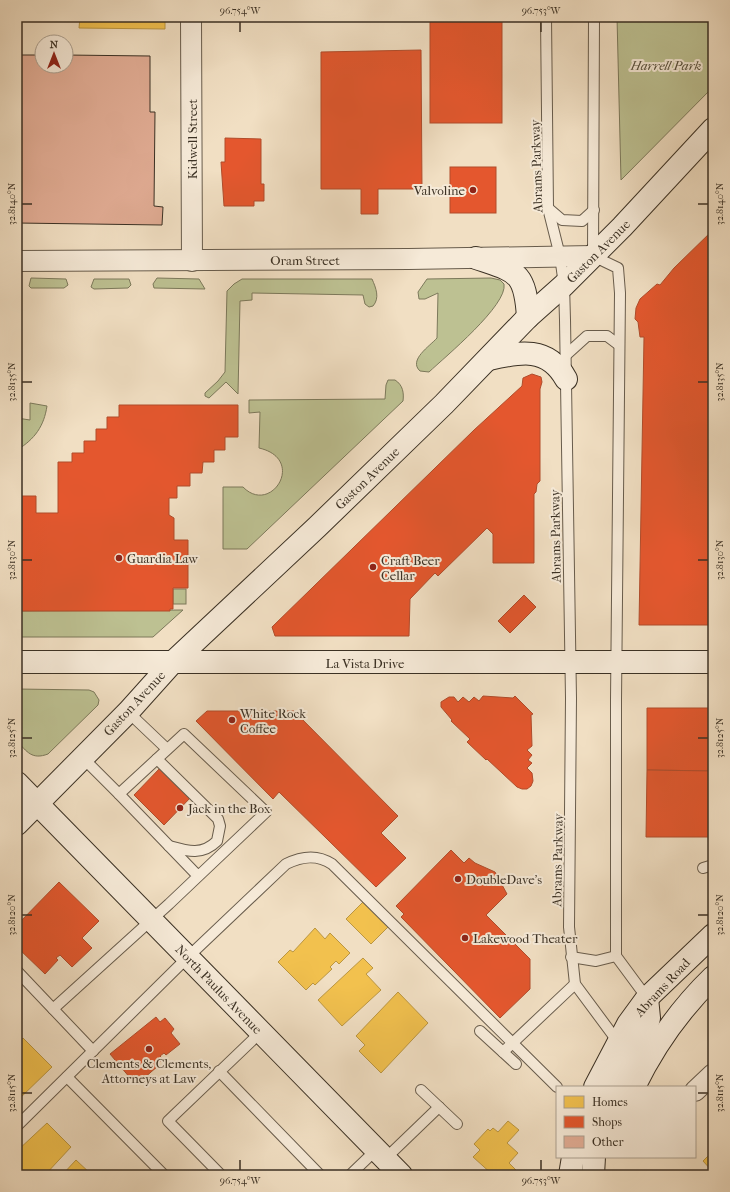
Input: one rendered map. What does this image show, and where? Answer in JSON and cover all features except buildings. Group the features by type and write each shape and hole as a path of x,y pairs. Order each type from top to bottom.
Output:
{"main road":[{"name":"Gaston Avenue","path":"17,824 128,712 172,663 317,527 489,359 528,317 564,285 713,129"},
{"path":"476,258 505,268 519,277 525,290 528,317"},
{"path":"489,359 516,353 534,354 548,359 556,364 566,379"},
{"name":"La Vista Drive","path":"17,662 713,662"},
{"name":"North Paulus Avenue","path":"17,782 400,1175"},
{"name":"Abrams Road","path":"596,1086 628,1024 647,998 713,934"},
{"path":"635,1086 663,1035 686,1006 713,977"},
{"path":"617,1086 646,1029 649,1018 647,998"},
{"path":"570,1175 574,1158"},
{"path":"593,1175 594,1158"},
{"path":"607,1175 610,1158"}],"street":[{"name":"Kidwell Street","path":"191,17 192,260"},
{"name":"Oram Street","path":"17,261 593,256"},
{"path":"696,1089 713,1074"}],"lane":[{"name":"Abrams Parkway","path":"546,17 548,208 560,256 564,285 566,354 571,662 569,927 574,984"},
{"path":"594,17 593,256 618,268 620,293 616,662 616,956 647,998"},
{"path":"548,208 562,220 582,221 594,210"},
{"path":"566,354 586,336 607,336 619,345"},
{"path":"128,712 167,749"},
{"path":"53,1009 151,920 266,812 184,734 119,794"},
{"path":"82,757 198,876"},
{"path":"157,759 218,819 220,826 217,841 204,851 194,852 169,846"},
{"path":"17,1126 286,864 304,857 324,859 332,864 556,1086"},
{"path":"703,868 713,865"},
{"path":"571,958 596,961 616,956"},
{"path":"17,971 93,1051"},
{"path":"503,1052 574,984 618,1042"},
{"path":"480,1031 516,1064"},
{"path":"221,1175 168,1120 261,1032"},
{"path":"219,1071 320,1175"},
{"path":"66,1077 164,1175"},
{"path":"421,1090 457,1124"},
{"path":"350,1175 380,1154 439,1107"}],"green space":[{"name":"Harrell Park","path":"617,17 710,17 713,19 713,87 621,180"},
{"path":"31,278 66,279 68,285 64,288 31,288 29,286"},
{"path":"157,278 199,279 205,289 154,288 153,284"},
{"path":"491,278 500,280 504,284 503,293 496,304 474,330 429,372 420,371 417,367 418,358 421,353 437,338 438,293 425,299 419,299 418,292 427,279"},
{"path":"94,279 129,279 131,285 128,288 94,289 91,287"},
{"path":"242,279 372,279 377,296 373,306 369,307 365,304 363,295 252,293 252,300 240,301 238,394 226,382 209,398 205,396 205,393 225,372 227,291"},
{"path":"388,380 395,380 400,384 403,392 403,401 247,549 223,549 223,487 243,487 254,494 264,495 273,490 280,482 282,473 281,463 273,454 259,448 260,412 249,413 249,400 385,399"},
{"path":"30,403 47,406 46,413 41,426 34,437 17,450 17,418 30,420"},
{"path":"173,589 186,589 186,604 173,604"},
{"path":"17,603 21,611 183,610 153,637 17,637"},
{"path":"17,689 89,690 94,692 99,700 98,705 48,754 38,756 27,752 17,741"}],"place":[{"name":"Valvoline","path":"473,190"},
{"name":"Guardia Law","path":"119,558"},
{"name":"Craft Beer Cellar","path":"373,567"},
{"name":"White Rock Coffee","path":"232,720"},
{"name":"Jack in the Box","path":"180,808"},
{"name":"DoubleDave's","path":"458,879"},
{"name":"Lakewood Theater","path":"465,938"},
{"name":"Clements & Clements, Attorneys at Law","path":"149,1049"}]}
